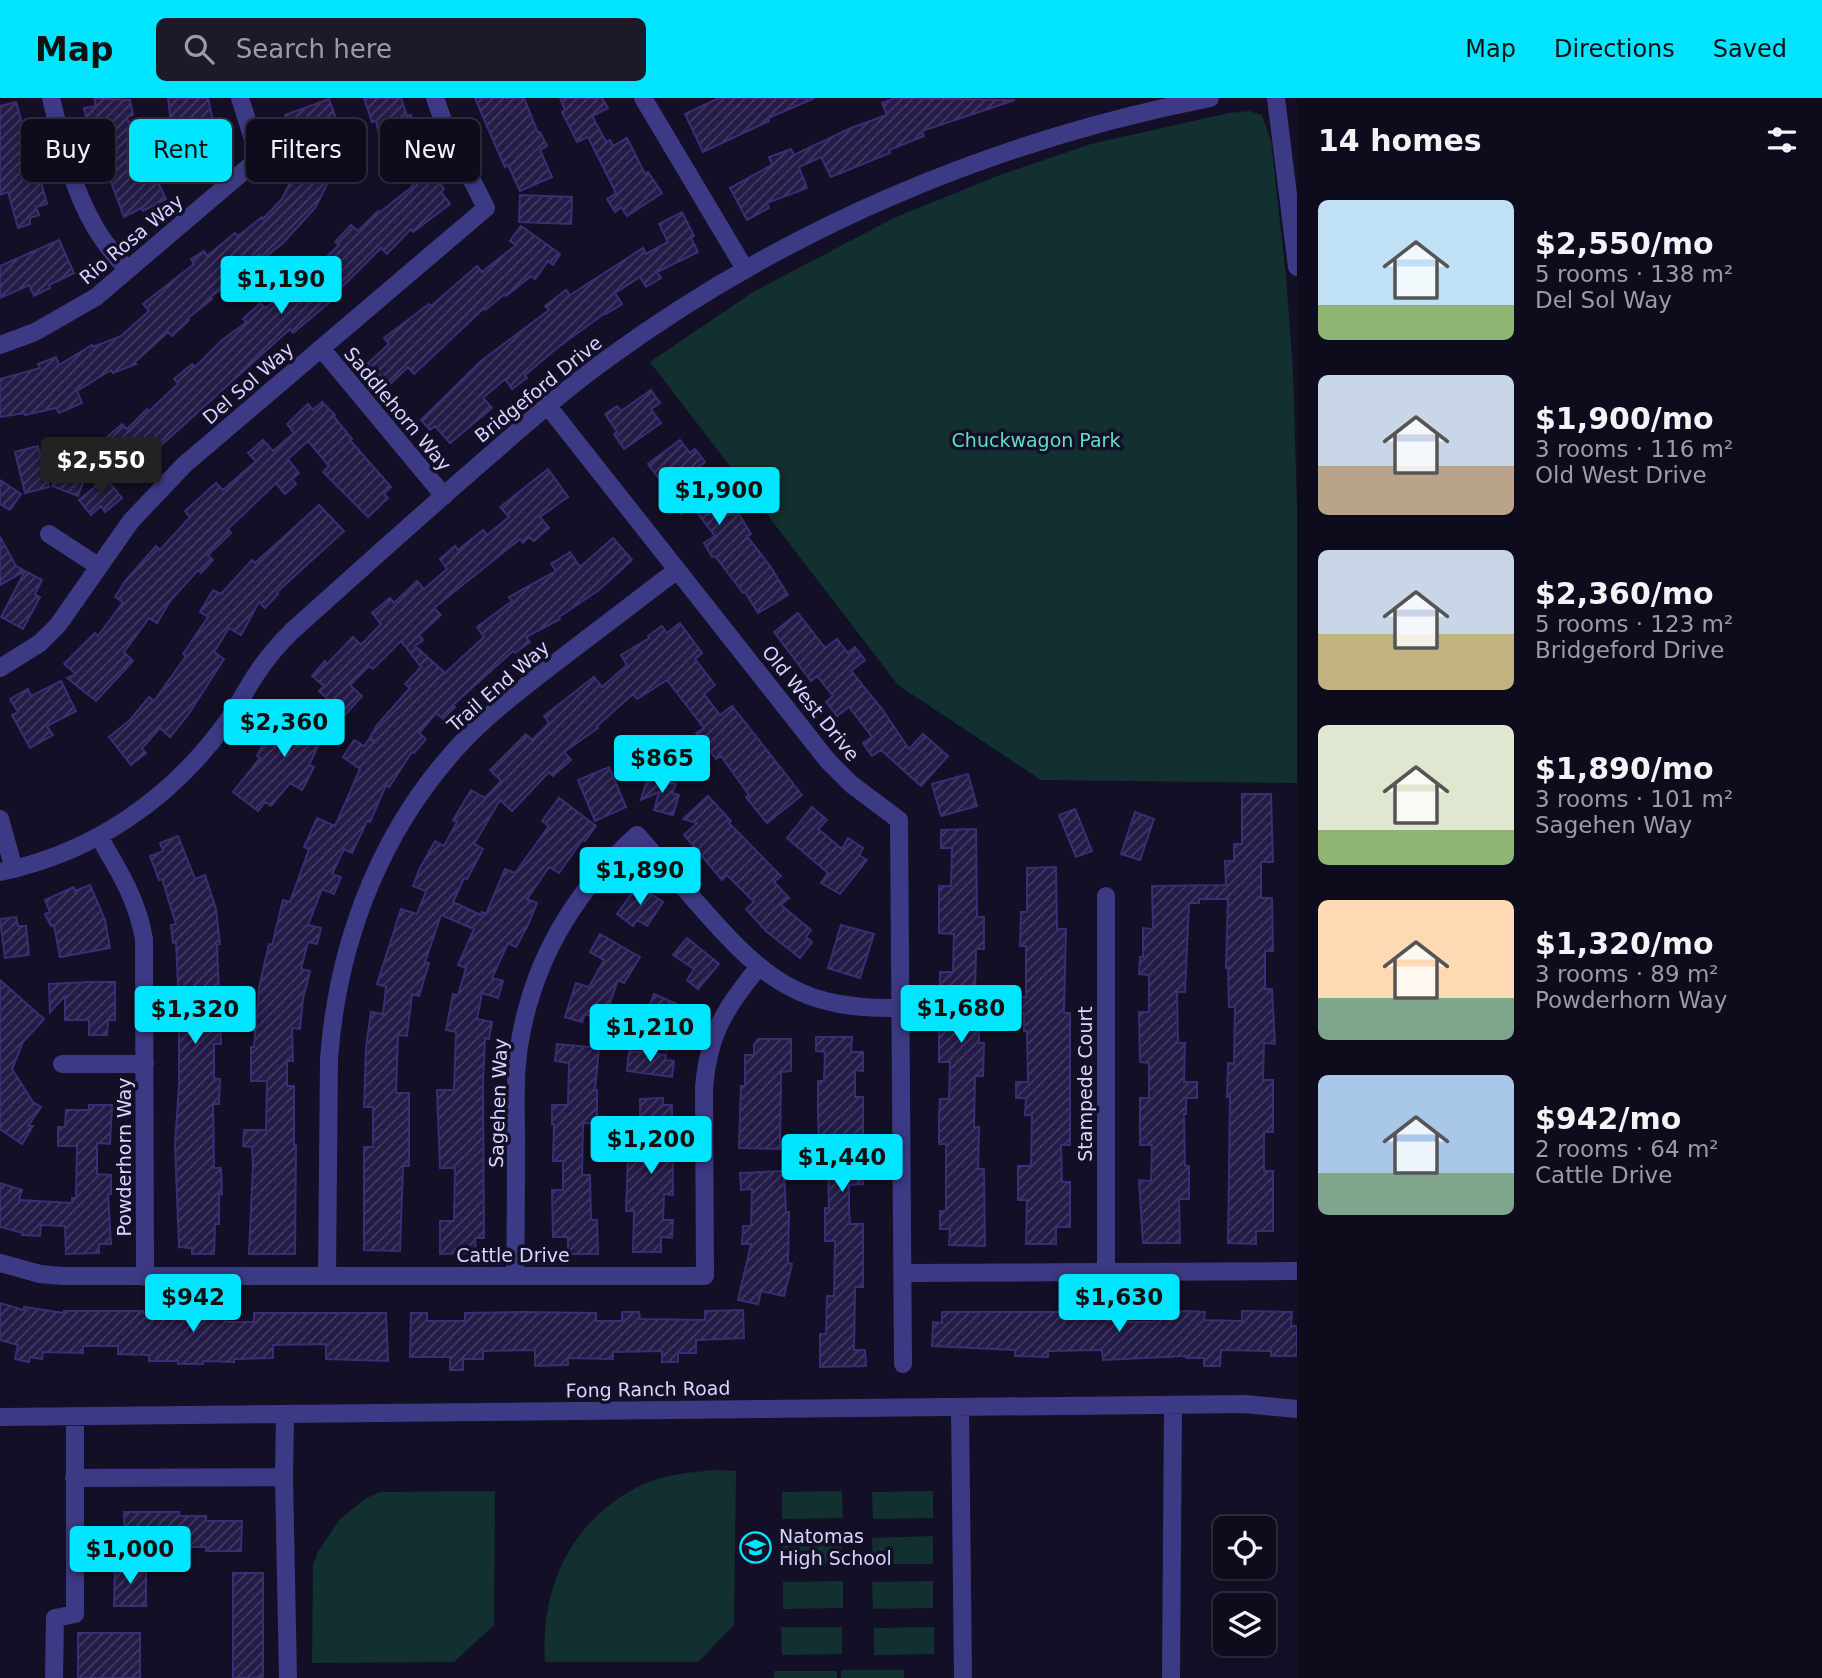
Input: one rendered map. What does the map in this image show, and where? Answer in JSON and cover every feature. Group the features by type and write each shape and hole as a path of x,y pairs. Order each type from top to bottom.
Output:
{"street":[{"path":"51,98 84,207 96,229 128,270"},
{"name":"Rio Rosa Way","path":"0,345 35,332 96,297 259,158 240,98"},
{"name":"Del Sol Way","path":"0,668 40,643 58,625 131,521 184,465 486,208 458,153 435,98"},
{"name":"Bridgeford Drive","path":"7,870 65,852 99,836 152,802 180,778 206,750 267,659 291,632 547,405 670,315 745,269 897,193 1051,137 1187,100 1210,98"},
{"path":"1276,98 1297,267"},
{"path":"646,99 745,269"},
{"name":"Saddlehorn Way","path":"321,348 444,496"},
{"name":"Old West Drive","path":"547,405 828,761 851,784 898,820 904,1364"},
{"path":"49,534 98,566"},
{"name":"Trail End Way","path":"327,1276 331,1025 344,957 373,876 415,801 470,734 508,699 677,570"},
{"path":"0,819 7,870"},
{"name":"Sagehen Way","path":"516,1276 516,1072 520,1038 531,992 571,908 592,880 638,835 738,949 758,968 794,990 819,1000 871,1009 900,1008"},
{"name":"Powderhorn Way","path":"99,836 132,894 144,939 145,1277"},
{"name":"Stampede Court","path":"1106,896 1106,1272"},
{"name":"Cattle Drive","path":"0,1263 40,1274 62,1276 705,1276 706,1062 718,1024 731,1001 758,968"},
{"path":"62,1064 145,1064"},
{"path":"902,1273 1297,1272"},
{"name":"Fong Ranch Road","path":"0,1417 1245,1404 1297,1409"},
{"path":"1171,1678 1173,1405"},
{"path":"960,1407 963,1678"},
{"path":"285,1414 288,1678"},
{"path":"54,1678 55,1618 75,1614 75,1417"},
{"path":"74,1478 284,1477"}],"green space":[{"name":"Chuckwagon Park","path":"1249,111 1262,115 1271,141 1293,370 1297,506 1297,783 1041,780 898,685 650,362 753,292 894,218 997,176 1091,144 1229,113"},
{"path":"736,1471 734,1625 698,1662 545,1662 548,1607 565,1558 579,1536 597,1516 618,1499 642,1485 679,1474"},
{"path":"495,1491 494,1625 454,1662 312,1663 313,1565 318,1552 340,1519 365,1499 379,1492"},
{"path":"842,1491 843,1518 782,1519 782,1492"},
{"path":"933,1491 933,1518 873,1519 872,1492"},
{"path":"933,1536 933,1564 873,1564 872,1538"},
{"path":"842,1537 842,1564 782,1565 781,1538"},
{"path":"843,1581 843,1608 783,1609 783,1582"},
{"path":"933,1581 933,1608 873,1609 872,1582"},
{"path":"781,1627 842,1627 842,1654 782,1655"},
{"path":"934,1627 934,1654 874,1655 874,1628"},
{"path":"841,1670 904,1670 904,1678 841,1678"},
{"path":"774,1671 837,1671 837,1678 774,1678"}],"building":[{"path":"94,98 130,100 133,115 127,117 129,182 158,182 166,199 124,217 111,182 115,182 115,119 87,119 84,108 96,106"},
{"path":"168,98 208,98 212,119 170,119"},
{"path":"364,98 401,98 407,116 411,115 412,119 380,119 380,137 376,121 372,122"},
{"path":"475,98 524,98 538,133 540,132 547,146 540,150 552,177 520,191 508,165 505,167"},
{"path":"560,98 602,98 608,108 592,116 606,142 610,140 613,146 627,138 645,174 648,172 662,193 627,216 621,207 615,212 607,199 616,193 588,137 577,142 562,112 565,110"},
{"path":"719,98 815,98 768,118 769,121 703,152 685,114"},
{"path":"895,98 1015,100 922,131 924,136 831,177 821,157 799,167 807,188 767,203 769,208 747,220 730,188 772,165 769,157 791,149 794,155 851,128 887,115 882,103"},
{"path":"329,99 336,119 286,119 285,115"},
{"path":"16,102 21,119 21,182 41,182 47,204 36,207 39,215 30,218 30,224 18,228 8,192 0,195 0,106"},
{"path":"290,182 328,182 315,208 283,243 263,259 259,254 231,277 234,281 210,297 212,299 188,318 172,336 168,332 135,362 136,364 113,373 111,370 77,391 82,403 59,413 56,408 0,417 0,379 40,368 38,364 56,357 59,365 92,345 93,347 121,336 149,311 143,304 194,264 191,259 204,251 207,256 235,233 238,236 262,217 263,219 282,199"},
{"path":"410,182 439,182 444,189 441,192 450,204 413,232 411,229 387,254 381,248 334,295 336,297 293,333 290,329 137,467 108,436 122,424 127,429 147,409 149,411 178,384 174,379 192,364 195,367 222,340 247,322 243,319 260,303 265,308 293,286 290,282 309,266 313,270 339,245 335,242 351,225 358,231 378,211 379,213 413,186"},
{"path":"520,195 572,197 571,224 519,222"},
{"path":"682,212 694,236 691,238 698,252 657,272 661,278 646,287 640,277 615,293 622,304 557,348 512,389 505,379 483,398 492,408 450,443 435,426 430,430 421,420 481,361 549,310 545,306 566,290 570,295 643,248 646,254 668,242 659,224"},
{"path":"521,226 560,254 553,265 548,261 535,279 531,276 506,296 505,294 485,310 484,308 414,374 408,367 389,385 368,363 389,344 384,338 429,304 431,306 477,266 482,272 516,245 510,241"},
{"path":"59,240 74,273 34,296 29,285 0,298 0,266"},
{"path":"651,390 660,403 651,409 661,423 624,449 605,414 617,406 621,411"},
{"path":"322,402 335,415 352,439 350,440 391,487 384,494 388,498 368,517 323,472 329,466 308,441 288,459 299,473 292,479 296,484 285,494 276,483 228,529 231,533 208,555 213,560 201,573 198,570 170,601 157,623 149,618 124,652 133,661 96,701 67,678 76,674 64,664 95,633 98,636 123,602 115,597 125,581 156,546 160,550 190,517 185,511 216,483 223,490 256,461 248,453 263,440 273,451 294,433 287,424 308,404 313,410"},
{"path":"680,440 690,453 695,449 705,462 692,472 722,511 733,504 751,534 747,536 788,595 758,613 745,592 743,593 715,556 712,557 704,543 715,536 692,506 681,514 670,500 673,497 648,464"},
{"path":"38,446 49,487 25,493 15,452"},
{"path":"65,453 90,463 78,496 52,486"},
{"path":"548,469 568,497 540,517 549,528 534,541 529,537 523,543 520,539 434,608 441,615 419,635 423,640 415,646 445,673 484,637 477,627 512,601 509,597 556,571 551,564 570,552 580,567 613,538 632,560 599,590 559,617 560,619 526,637 530,642 515,653 513,651 453,705 455,707 443,719 436,713 419,733 426,739 412,752 389,787 386,785 370,822 367,821 352,853 344,849 332,874 341,877 334,894 322,889 308,925 321,928 317,944 308,942 301,969 310,971 303,999 300,1029 292,1028 293,1061 287,1061 287,1086 294,1086 295,1254 249,1254 253,1163 252,1147 243,1146 244,1130 266,1130 267,1081 251,1081 251,1047 254,1047 259,988 269,944 272,945 283,900 290,902 309,849 304,847 317,818 335,826 360,769 343,757 354,740 364,746 369,739 376,743 370,737 377,725 410,688 405,684 421,667 401,641 373,669 369,666 350,685 362,696 345,715 319,691 324,686 312,676 353,637 361,645 381,624 372,613 390,598 394,603 417,581 424,589 447,569 440,559 455,546 458,550 483,530 487,535 509,517 500,507"},
{"path":"106,478 122,498 105,512 101,506 91,515 79,500"},
{"path":"0,480 21,494 10,510 0,504"},
{"path":"319,505 344,531 277,592 265,608 259,602 241,635 229,628 214,652 224,659 188,715 170,737 160,728 142,748 146,753 131,765 109,737 130,720 149,697 154,701 186,656 183,654 208,617 200,612 213,590 221,594 252,560 255,563"},
{"path":"0,537 16,566 25,571 0,585"},
{"path":"25,571 42,580 35,594 40,597 23,629 1,617"},
{"path":"798,613 825,648 837,639 848,653 855,647 865,660 851,671 882,709 909,749 923,734 948,756 921,786 881,750 872,756 863,743 872,737 849,707 837,716 826,702 833,696 817,676 811,681 774,632"},
{"path":"680,623 702,653 695,659 715,685 704,694 720,715 732,706 802,795 767,823 746,797 749,795 721,756 716,759 696,733 704,728 667,680 637,699 633,694 597,726 598,728 564,752 571,760 553,776 549,772 512,811 500,800 474,844 483,849 467,879 464,878 453,902 481,915 482,912 486,914 505,869 515,873 549,826 542,821 559,798 596,826 585,841 583,839 559,873 549,867 527,899 537,903 528,925 516,947 508,943 492,978 503,981 498,998 482,993 477,1019 492,1022 489,1039 485,1038 483,1083 484,1238 475,1238 476,1253 440,1254 440,1221 454,1221 455,1168 440,1168 437,1090 454,1090 456,1032 446,1030 453,994 458,995 466,968 458,965 474,929 441,915 425,962 429,963 419,996 412,994 407,1036 398,1035 396,1093 409,1093 409,1166 403,1166 400,1251 364,1250 364,1147 373,1147 373,1107 364,1107 366,1047 371,1012 383,1014 386,987 377,984 401,909 417,914 426,891 413,886 419,870 435,841 444,846 457,822 453,820 471,790 485,798 501,781 490,770 526,734 532,740 549,723 544,716 594,677 602,687 627,665 621,655 649,638 648,636 662,626 667,633"},
{"path":"61,681 76,711 47,726 53,735 30,748 12,715 18,712 10,699 28,689 31,696"},
{"path":"291,706 304,713 305,709 330,721 309,765 314,767 302,790 290,783 271,806 265,802 258,811 233,792 260,758 257,756 269,733 276,737"},
{"path":"609,767 626,807 595,821 578,780"},
{"path":"968,774 977,806 941,816 932,784"},
{"path":"648,776 676,784 672,793 679,795 673,815 654,810 659,792 641,800"},
{"path":"1242,794 1271,794 1273,862 1261,862 1261,898 1272,898 1273,951 1265,951 1265,989 1272,989 1275,1044 1264,1043 1263,1080 1273,1080 1273,1132 1264,1132 1264,1171 1273,1171 1273,1231 1256,1231 1256,1244 1228,1243 1228,1063 1234,1064 1235,1007 1229,1007 1226,968 1228,899 1199,899 1199,903 1189,903 1185,992 1177,992 1178,1043 1185,1043 1184,1082 1197,1082 1197,1098 1186,1098 1184,1114 1189,1199 1179,1199 1180,1243 1143,1243 1139,1180 1151,1181 1152,1145 1140,1145 1140,1098 1149,1098 1149,1063 1140,1062 1139,1012 1149,1012 1149,975 1139,974 1140,957 1143,957 1143,928 1153,929 1152,886 1226,885 1225,861 1234,861 1234,844 1242,844"},
{"path":"708,796 731,821 729,823 781,876 774,882 789,898 781,905 811,930 806,937 812,942 800,958 766,931 746,909 754,902 727,875 722,880 684,835 697,823 683,819"},
{"path":"812,807 827,820 818,829 842,849 848,838 863,848 859,855 867,860 840,894 821,883 828,873 787,838"},
{"path":"1075,809 1092,851 1076,857 1059,815"},
{"path":"1135,812 1154,819 1140,860 1121,854"},
{"path":"976,829 977,917 984,917 984,949 976,949 975,997 978,997 979,1043 984,1043 983,1076 975,1076 974,1127 979,1127 978,1169 984,1169 985,1246 949,1245 950,1229 940,1229 940,1211 946,1211 946,1144 939,1144 940,1099 949,1099 950,1062 939,1062 940,972 953,972 954,934 939,933 939,886 951,886 952,848 941,848 941,830"},
{"path":"178,836 195,879 205,875 216,909 220,944 217,945 221,1044 214,1044 214,1078 220,1079 219,1104 213,1104 214,1168 221,1168 222,1194 219,1194 219,1224 215,1224 214,1254 192,1254 192,1248 179,1247 175,1145 179,1085 179,1007 176,942 173,943 171,925 176,924 162,879 159,880 150,856 163,851 160,843"},
{"path":"1056,867 1057,929 1066,929 1064,1013 1070,1013 1070,1145 1061,1145 1062,1182 1070,1182 1070,1227 1056,1227 1056,1244 1026,1244 1027,1200 1018,1200 1018,1166 1031,1166 1032,1115 1025,1115 1026,1098 1016,1098 1016,1082 1028,1082 1027,1031 1024,1031 1024,1014 1005,1013 1005,997 1026,997 1026,946 1020,946 1021,912 1027,912 1027,868"},
{"path":"90,885 105,920 110,948 60,957 54,925 51,926 45,914 50,912 45,900 74,887 75,891"},
{"path":"638,885 663,902 647,926 637,920 633,926 617,914"},
{"path":"16,917 18,926 26,926 29,955 5,958 0,919"},
{"path":"841,925 874,934 860,978 828,968"},
{"path":"600,934 640,957 624,983 618,980 604,1020 585,1014 582,1022 565,1017 576,983 589,987 604,960 590,952"},
{"path":"687,938 719,964 698,989 687,980 694,969 673,955"},
{"path":"0,980 44,1019 23,1042 12,1069 33,1102 41,1107 28,1126 33,1126 22,1144 0,1129"},
{"path":"115,982 115,1020 108,1020 107,1035 89,1035 89,1020 65,1020 65,996 50,1012 49,984"},
{"path":"654,994 690,1010 683,1027 671,1021 667,1050 631,1038 632,1028 640,1010 647,1012"},
{"path":"816,1037 852,1037 851,1052 863,1052 863,1071 855,1070 855,1097 863,1097 863,1184 849,1185 849,1210 850,1224 863,1224 863,1287 855,1287 854,1350 865,1350 866,1366 820,1367 820,1334 826,1334 827,1296 834,1296 835,1241 825,1241 825,1208 829,1208 828,1161 823,1161 823,1151 819,1151 818,1081 824,1081 825,1052 816,1051"},
{"path":"758,1039 791,1039 791,1071 781,1072 780,1149 739,1148 745,1055 754,1055 754,1045"},
{"path":"557,1044 599,1048 595,1090 597,1123 583,1123 582,1175 590,1175 591,1220 597,1220 598,1254 568,1254 568,1237 553,1237 552,1190 563,1190 563,1161 553,1161 552,1105 568,1105 569,1063 555,1061"},
{"path":"629,1051 666,1055 665,1060 674,1061 672,1077 627,1071"},
{"path":"663,1098 663,1105 672,1105 673,1195 664,1194 663,1220 673,1220 672,1238 661,1237 661,1252 633,1252 634,1211 626,1211 628,1155 636,1155 636,1134 640,1134 640,1099"},
{"path":"89,1105 112,1105 110,1144 97,1143 97,1174 111,1175 111,1194 108,1194 111,1244 99,1244 99,1253 66,1254 65,1226 41,1225 40,1236 22,1235 23,1233 0,1227 0,1183 22,1190 19,1200 72,1203 72,1198 76,1198 77,1146 58,1146 58,1127 65,1127 66,1110 89,1110"},
{"path":"784,1171 786,1212 789,1212 788,1263 792,1264 784,1296 761,1291 758,1304 738,1300 751,1244 742,1244 743,1226 751,1226 752,1189 741,1190 740,1173"},
{"path":"0,1303 24,1310 24,1307 64,1313 226,1310 226,1322 254,1322 254,1313 386,1313 388,1361 326,1359 326,1344 273,1345 273,1358 234,1359 234,1362 203,1361 203,1364 149,1361 149,1355 118,1354 118,1346 83,1346 83,1353 43,1352 42,1359 30,1357 29,1362 15,1359 18,1345 0,1340"},
{"path":"743,1310 744,1338 696,1340 696,1353 678,1353 678,1362 662,1362 662,1351 613,1352 613,1359 568,1358 568,1365 535,1366 535,1350 483,1351 483,1359 463,1359 463,1370 450,1370 450,1357 410,1357 411,1313 427,1313 427,1321 465,1321 465,1313 525,1312 596,1313 596,1321 622,1321 622,1312 639,1312 640,1319 705,1320 705,1311"},
{"path":"1187,1311 1205,1312 1204,1320 1242,1321 1242,1311 1292,1312 1291,1326 1297,1326 1297,1356 1271,1356 1271,1351 1221,1350 1220,1366 1204,1366 1204,1358 1186,1356 1103,1360 1102,1350 1048,1351 1048,1357 1015,1356 1015,1350 932,1346 933,1322 942,1323 942,1312 1119,1312 1120,1322 1154,1322 1154,1312"},
{"path":"124,1512 179,1512 179,1516 206,1516 206,1521 242,1521 241,1551 206,1551 206,1547 179,1547 179,1542 125,1543"},
{"path":"115,1566 146,1567 146,1606 114,1606"},
{"path":"233,1573 263,1573 263,1678 233,1678"},
{"path":"78,1633 140,1633 140,1678 78,1678"}],"place":[{"name":"Natomas High School","path":"756,1547"}]}
